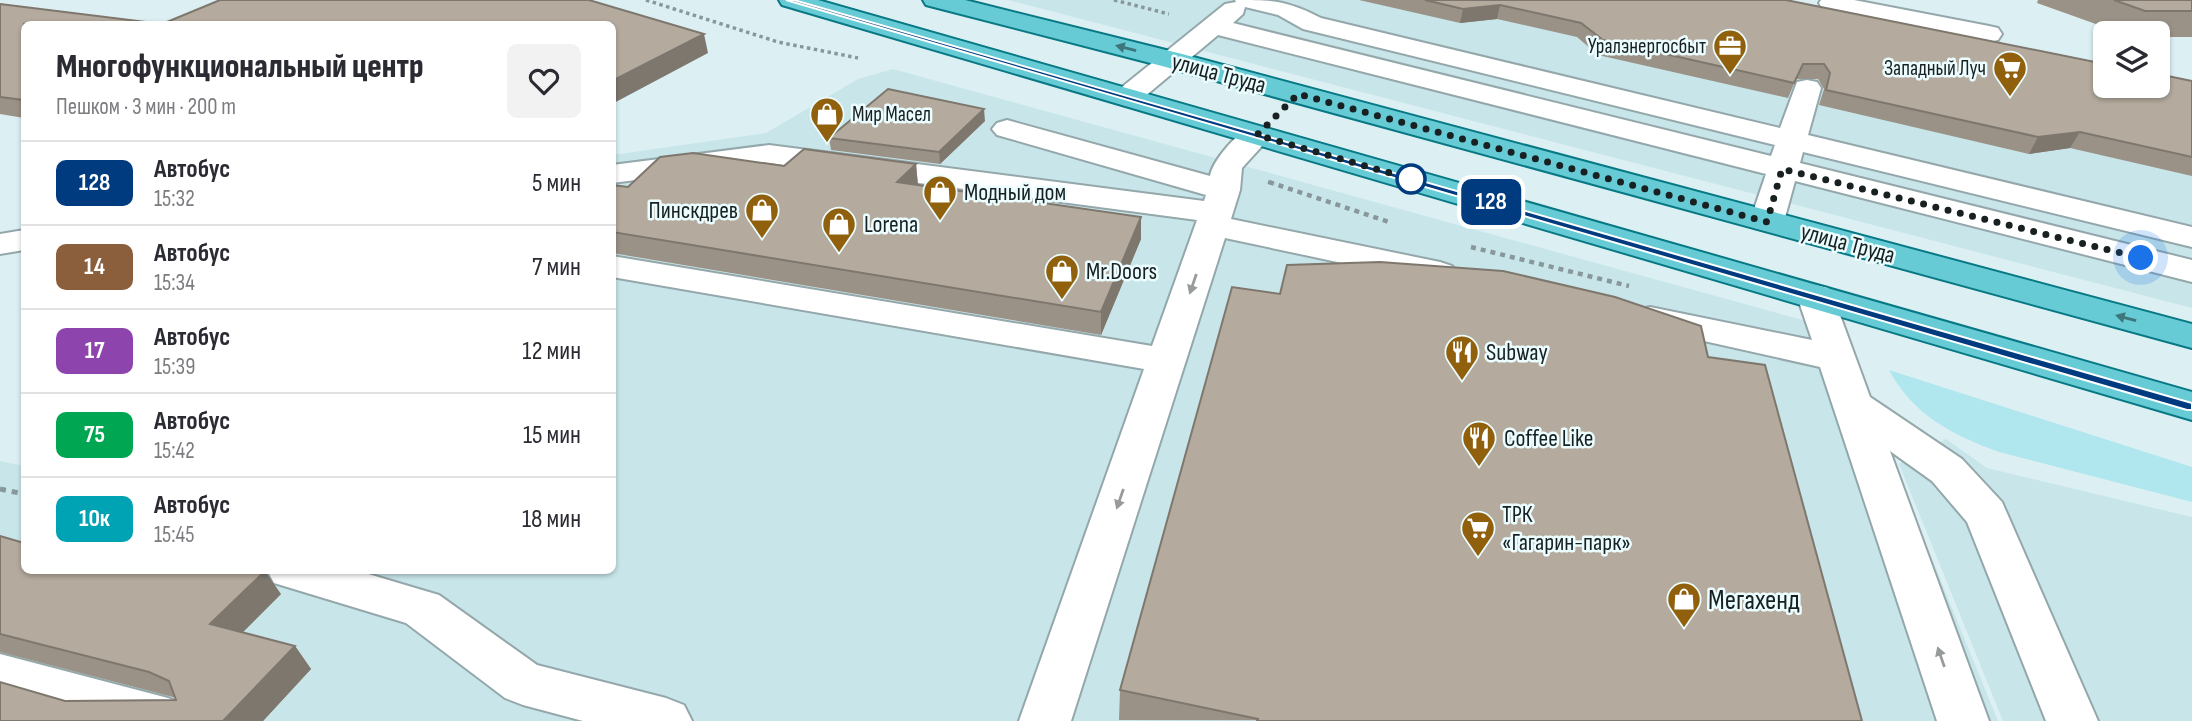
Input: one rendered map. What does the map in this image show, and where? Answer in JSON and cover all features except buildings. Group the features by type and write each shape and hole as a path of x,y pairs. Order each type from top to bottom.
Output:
{"main road":[{"name":"улица Труда","path":"791,0 2192,406"},
{"name":"улица Труда","path":"935,0 1172,60 2192,336"},
{"path":"1257,135 1298,94"}],"lane":[{"path":"1127,97 1246,0 1287,10 1312,24 1790,139 2190,246"},
{"path":"1827,9 1989,34"},
{"path":"1214,26 2192,271"},
{"path":"1767,222 1807,88"},
{"path":"1007,129 1218,209 1471,280"},
{"path":"1045,721 1218,209 1227,166 1257,135"},
{"path":"616,173 769,154 1218,209"},
{"path":"0,244 21,240"},
{"path":"616,267 1167,361"},
{"path":"1815,296 1963,721"},
{"path":"1620,312 1837,358"},
{"path":"1851,403 1947,470 1986,514 2072,721"},
{"path":"304,574 422,609 523,683 666,721"},
{"path":"0,675 168,721"}],"path":[{"path":"1114,0 1214,26"},
{"path":"0,489 21,493"}],"shaded area":[{"path":"1008,0 1750,0 2093,83 2093,98 2170,98 2170,87 2192,88 2192,308"},
{"path":"893,69 1839,330 1998,721 0,721 0,461 21,465 21,574 616,574 616,155 766,133 858,79"},
{"path":"1889,370 2192,467 2192,502 1999,452 1965,438 1935,422 1922,411 1899,386"},
{"path":"1946,439 1987,468 2192,517 2192,721 2003,721 1899,464"}],"bus line":[{"name":"128","path":"790,0 2192,406"}],"place":[{"name":"Уралэнергосбыт","path":"1730,76"},
{"name":"Западный Луч","path":"2010,98"},
{"name":"Мир Масел","path":"827,144"},
{"name":"Модный дом","path":"940,222"},
{"name":"Пинскдрев","path":"762,240"},
{"name":"Lorena","path":"839,254"},
{"name":"Mr.Doors","path":"1062,301"},
{"name":"Subway","path":"1462,382"},
{"name":"Coffee Like","path":"1479,468"},
{"name":"ТРК «Гагарин-парк»","path":"1478,558"},
{"name":"Мегахенд","path":"1684,629"}],"route":[{"path":"1411,179 1418,181 1257,135 1298,94 1767,222 1782,169 2141,258"}]}
